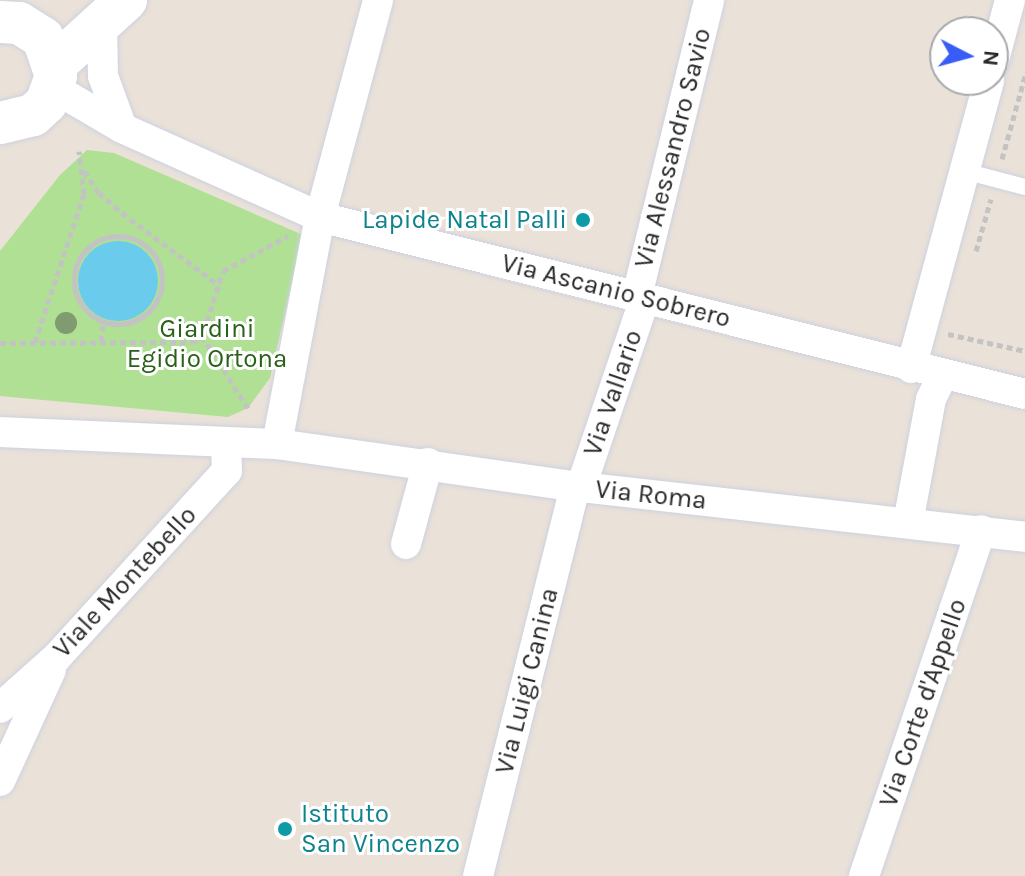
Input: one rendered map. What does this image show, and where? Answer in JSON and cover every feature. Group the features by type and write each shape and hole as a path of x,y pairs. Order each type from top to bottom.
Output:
{"main road":[{"path":"6,133 46,103 55,76 114,13"},
{"path":"8,14 43,38 55,76"}],"street":[{"path":"277,444 320,217 378,0"},
{"name":"Via Alessandro Savio","path":"641,297 709,0"},
{"path":"114,13 103,76 122,128"},
{"name":"Via Ascanio Sobrero","path":"55,76 122,128 320,217 942,376 1025,394"},
{"path":"911,368 985,96"},
{"name":"Via Vallario","path":"578,487 641,297"},
{"path":"908,523 931,399 942,376"},
{"name":"Via Roma","path":"0,432 277,444 428,463 578,487 908,523 978,540 1025,537"},
{"name":"Viale Montebello","path":"0,708 56,658 227,471 226,443"},
{"path":"406,544 428,463"},
{"name":"Via Luigi Canina","path":"478,876 578,487"},
{"name":"Via Corte d'Appello","path":"864,876 978,540"},
{"path":"0,781 56,658"}],"lane":[{"path":"964,171 1025,187"}],"path":[{"path":"973,264 1025,76"},
{"path":"35,342 84,194 79,151"},
{"path":"83,170 99,193 219,285"},
{"path":"138,240 144,230"},
{"path":"124,236 138,240 150,249 162,275 155,304 133,322 103,323 81,305 73,277 77,263 96,241 124,236"},
{"path":"248,408 203,338 223,271 288,236"},
{"path":"942,376 957,321"},
{"path":"101,341 103,323"},
{"path":"922,327 1025,351"},
{"path":"0,343 193,342 203,338"}],"green space":[{"name":"Giardini Egidio Ortona","path":"87,150 114,153 303,235 270,378 248,408 228,417 0,396 0,251 60,175","holes":["83,261 147,309 125,320 78,288"]}],"water":[{"path":"118,241 133,244 146,253 155,266 158,281 155,296 146,309 133,318 118,321 103,318 90,309 81,296 78,281 81,266 90,253 103,244"}],"place":[{"name":"Lapide Natal Palli","path":"583,220"},
{"name":"Istituto San Vincenzo","path":"285,829"}]}
